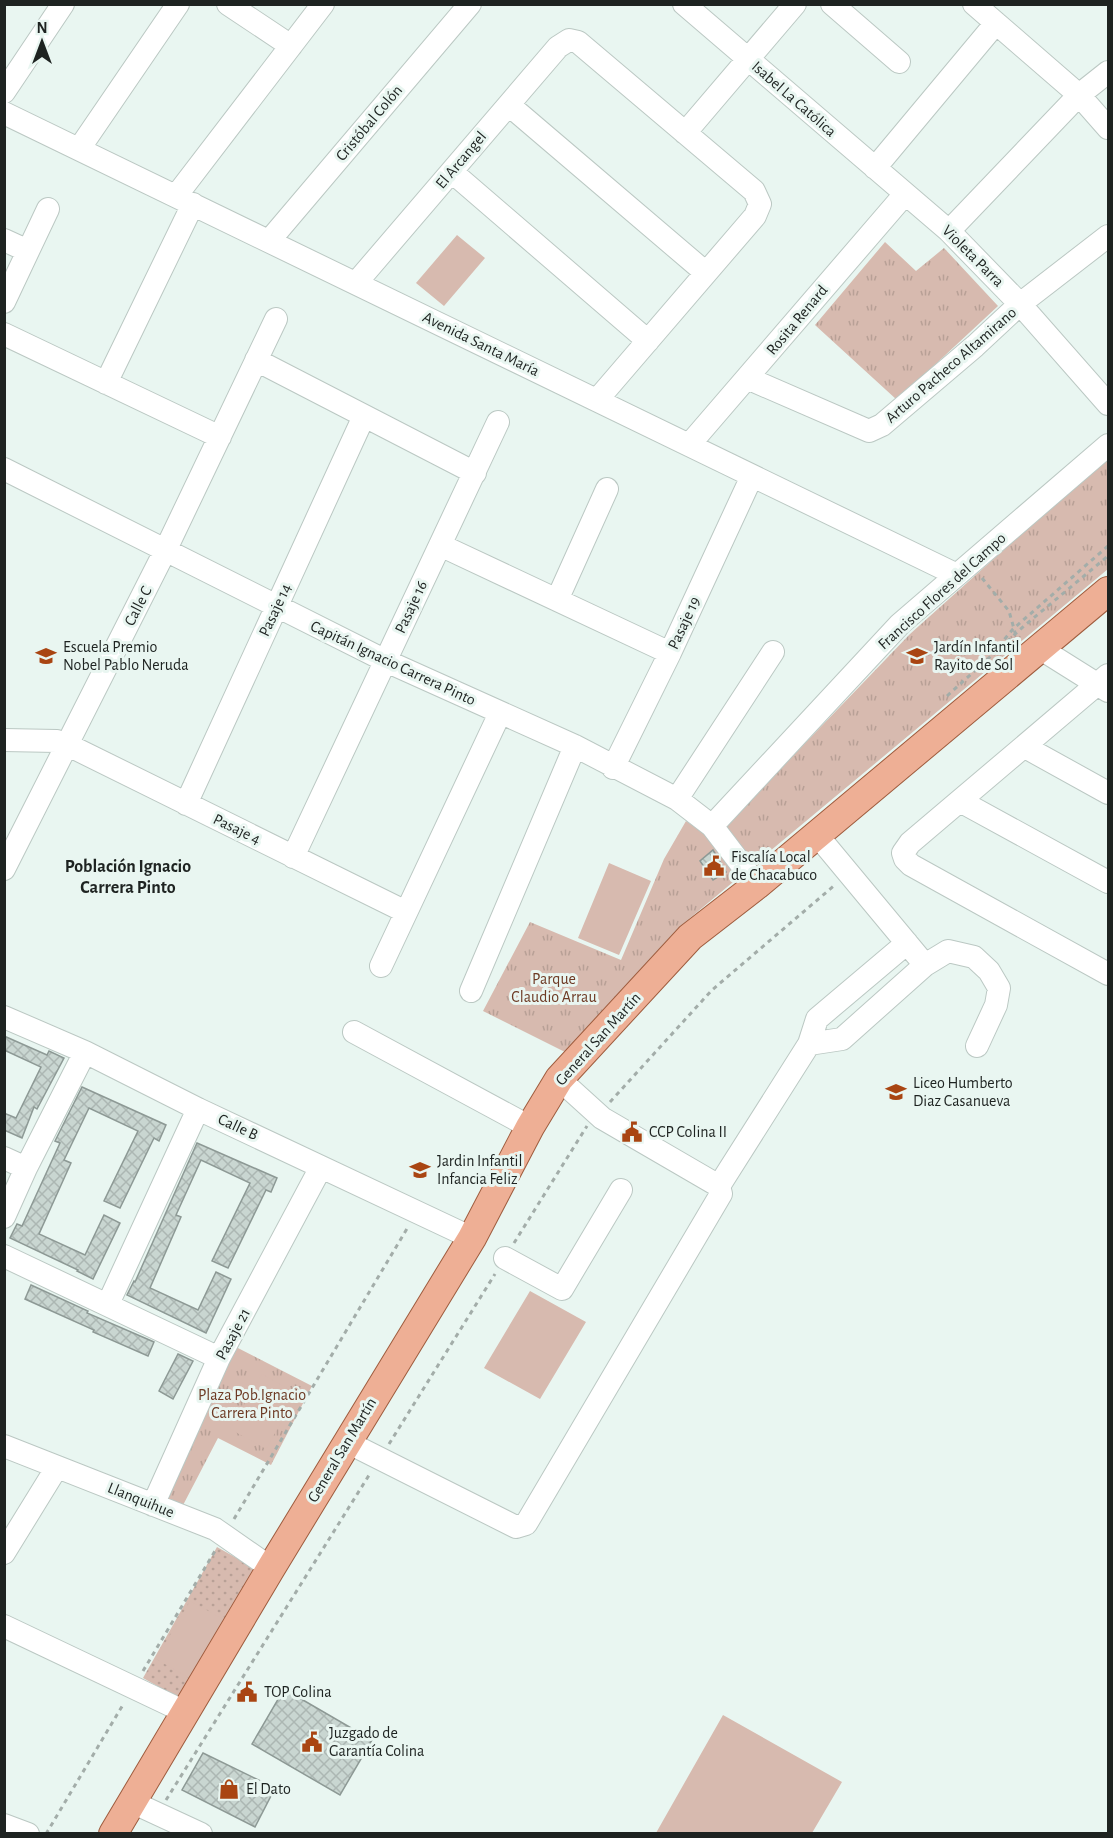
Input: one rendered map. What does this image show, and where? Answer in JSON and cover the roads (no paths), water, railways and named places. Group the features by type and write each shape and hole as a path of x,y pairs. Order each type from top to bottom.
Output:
{"main road":[{"name":"General San Martín","path":"113,1833 144,1808 185,1712 472,1238 530,1127 559,1079 690,937 817,835 1030,646 1108,591"}],"street":[{"path":"4,92 63,4"},
{"path":"79,149 178,4"},
{"path":"228,4 291,46"},
{"path":"106,383 184,200 291,46 323,4"},
{"name":"Cristóbal Colón","path":"269,241 470,4"},
{"name":"Isabel La Católica","path":"684,4 904,194"},
{"path":"597,400 758,213 760,204 754,191 685,133 795,4"},
{"path":"832,4 899,62"},
{"path":"974,4 1079,95 1108,128"},
{"path":"875,168 996,23"},
{"name":"El Arcangel","path":"356,283 558,46 569,40 581,44 685,133"},
{"path":"949,231 1079,95 1108,72"},
{"path":"509,105 706,273"},
{"name":"Avenida Santa María","path":"4,113 753,476 963,569"},
{"path":"452,172 648,341"},
{"name":"Violeta Parra","path":"904,194 949,231 1020,304 1108,404"},
{"name":"Rosita Renard","path":"688,445 904,194"},
{"path":"4,302 48,209"},
{"name":"Arturo Pacheco Altamirano","path":"747,378 869,431 882,425 975,346 1020,304 1108,236"},
{"path":"4,240 28,251"},
{"name":"Calle C","path":"5,865 166,549 276,319"},
{"path":"4,334 220,437"},
{"path":"256,360 475,473"},
{"name":"Pasaje 14","path":"186,804 364,416"},
{"name":"Pasaje 16","path":"294,856 498,422"},
{"name":"Francisco Flores del Campo","path":"712,826 900,624 1108,446"},
{"name":"Capitán Ignacio Carrera Pinto","path":"4,469 386,661 575,746 613,768 677,799 712,826 757,885"},
{"name":"Pasaje 19","path":"613,768 753,476"},
{"path":"556,600 607,489"},
{"path":"440,545 670,653"},
{"path":"1030,646 1105,684 960,801 910,843 903,853 911,865 1108,975"},
{"path":"677,799 773,652"},
{"path":"381,966 500,714"},
{"name":"Pasaje 4","path":"4,740 57,741 68,745 406,912"},
{"path":"471,991 575,746"},
{"path":"1025,747 1108,793"},
{"path":"960,801 1108,882"},
{"path":"817,835 925,965"},
{"path":"719,1186 809,1044 818,1019 907,943"},
{"path":"809,1044 842,1039 925,965 948,951 974,957 989,971 999,988 996,1005 977,1046"},
{"name":"Calle B","path":"4,1017 85,1052 198,1109 472,1238"},
{"path":"354,1032 530,1127"},
{"path":"4,1217 26,1168 85,1052"},
{"path":"347,1442 516,1527 526,1524 721,1194 719,1186 602,1118 559,1079"},
{"path":"108,1304 198,1109"},
{"path":"4,1158 26,1168"},
{"name":"Pasaje 21","path":"153,1504 219,1358 321,1167"},
{"path":"505,1258 562,1289 621,1190"},
{"path":"4,1256 219,1358"},
{"name":"Llanquihue","path":"4,1446 215,1529 271,1568"},
{"path":"4,1553 57,1467"},
{"path":"4,1626 185,1712"},
{"path":"144,1808 201,1833"},
{"path":"4,1824 28,1833"}],"place":[{"name":"Escuela Premio Nobel Pablo Neruda","path":"46,656"},
{"name":"Jardín Infantil Rayito de Sol","path":"917,656"},
{"name":"Fiscalía Local de Chacabuco","path":"714,866"},
{"name":"Liceo Humberto Diaz Casanueva","path":"896,1092"},
{"name":"CCP Colina II","path":"632,1132"},
{"name":"Jardin Infantil Infancia Feliz","path":"420,1170"},
{"name":"TOP Colina","path":"247,1692"},
{"name":"Juzgado de Garantía Colina","path":"312,1742"},
{"name":"El Dato","path":"229,1789"}],"district":[{"name":"Población Ignacio Carrera Pinto","path":"128,877"}],"park label":[{"name":"Parque Claudio Arrau","path":"554,988"},
{"name":"Plaza Pob.Ignacio Carrera Pinto","path":"252,1404"}]}
